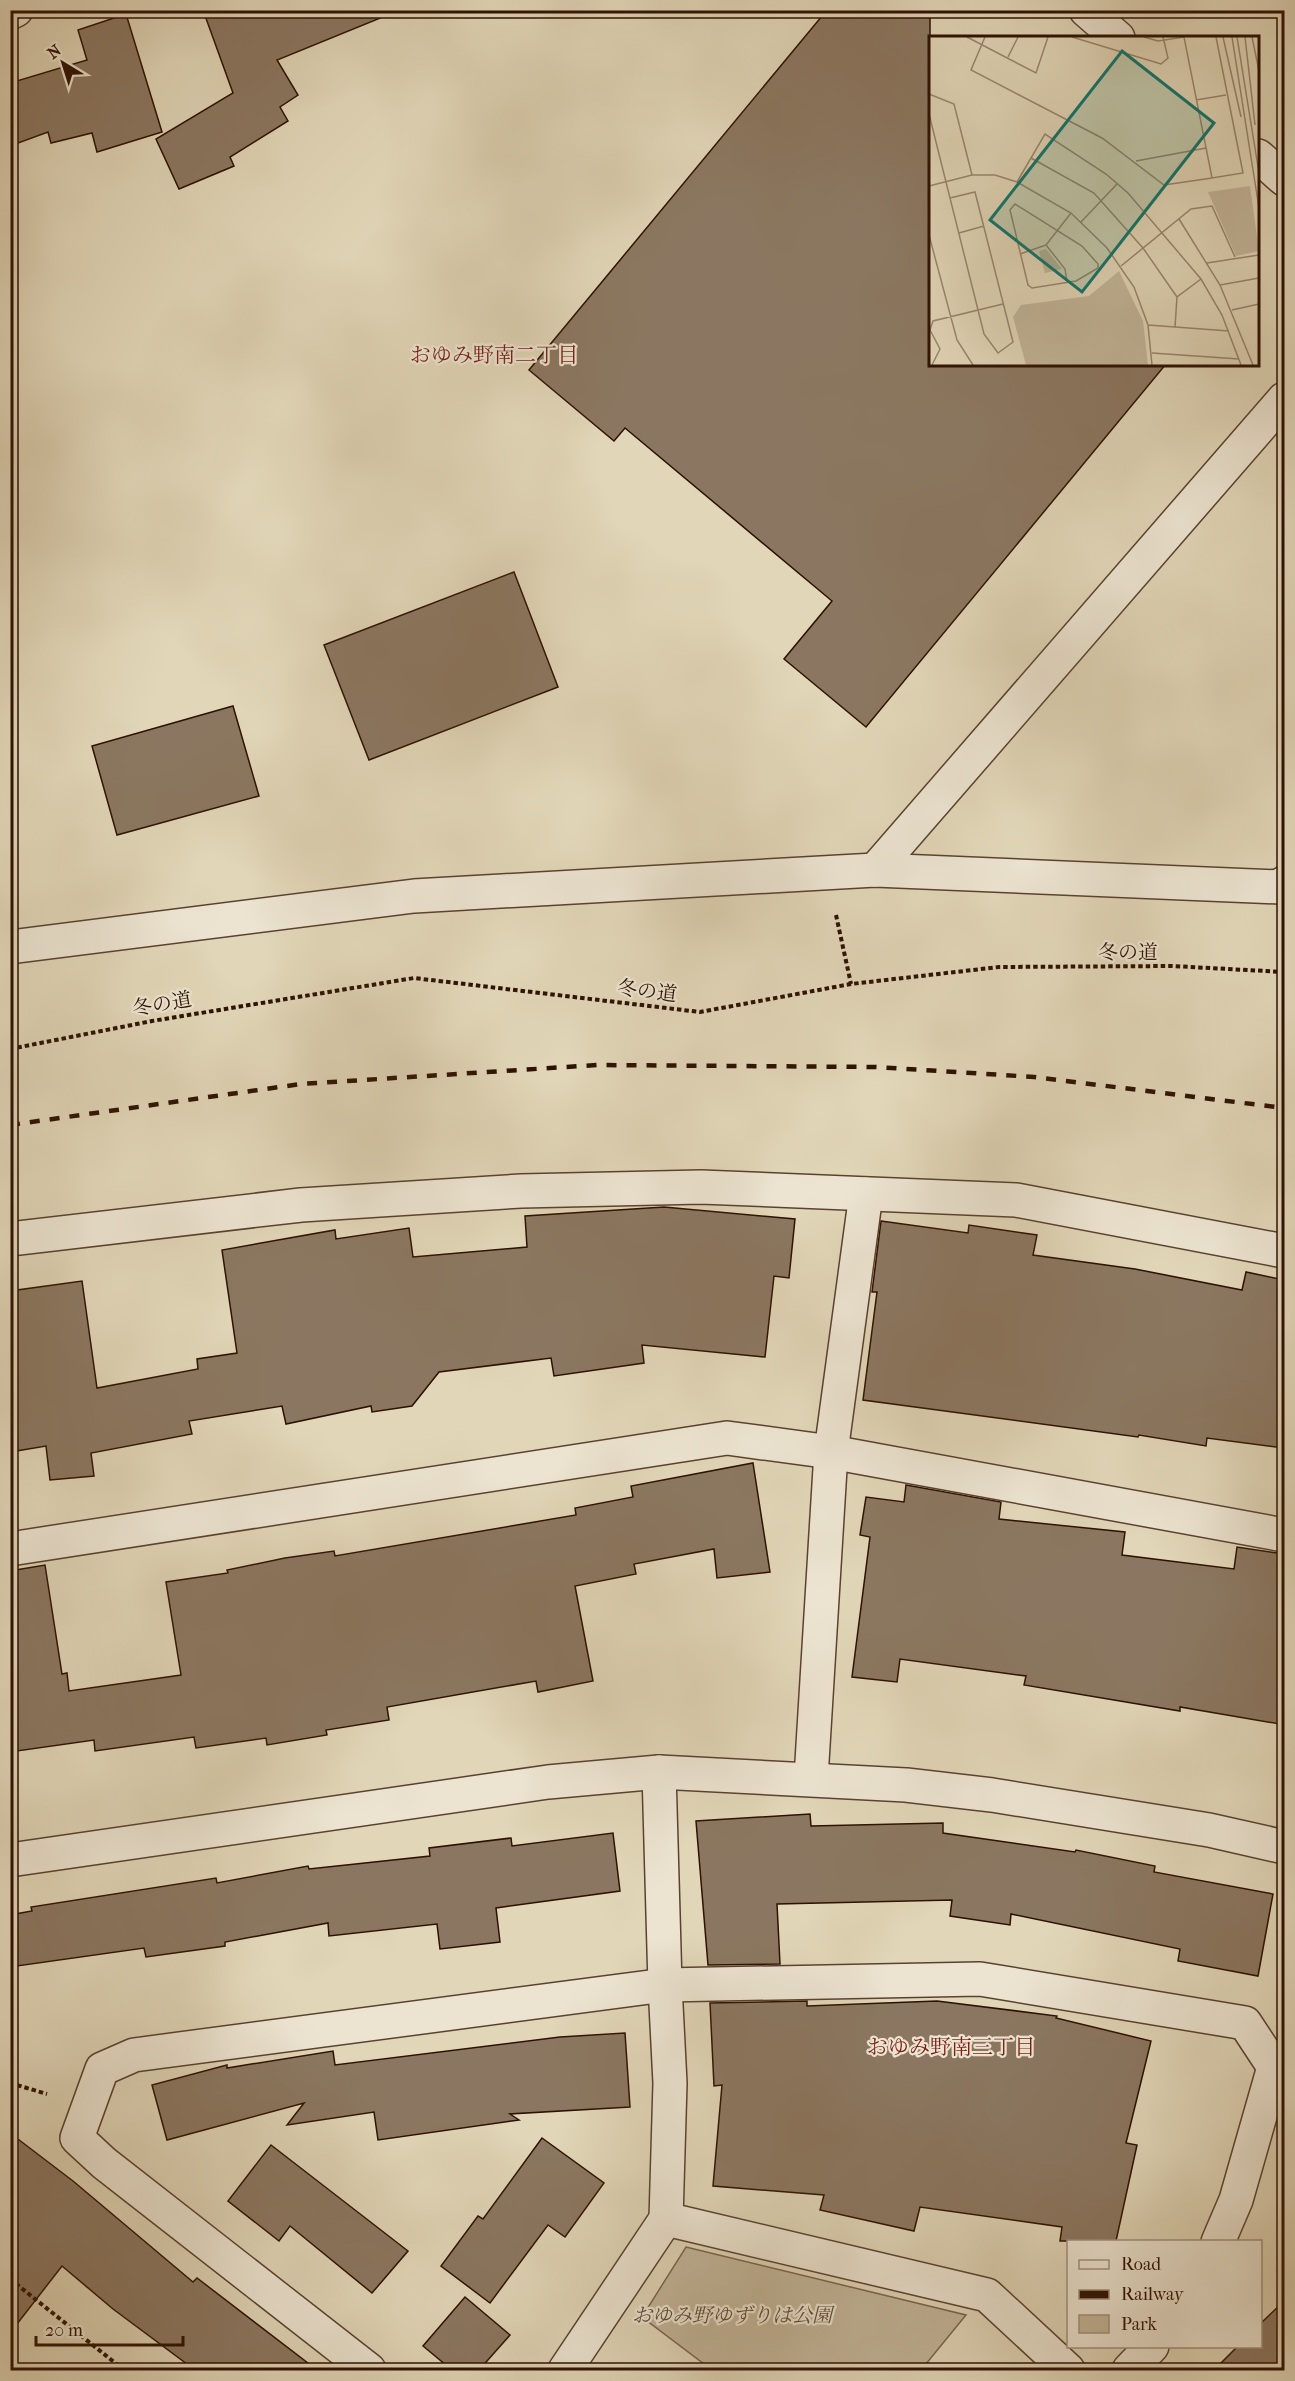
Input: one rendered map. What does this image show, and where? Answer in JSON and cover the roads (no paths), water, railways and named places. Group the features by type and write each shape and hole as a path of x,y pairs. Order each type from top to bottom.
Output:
{"street":[{"path":"10,13 16,10"},
{"path":"1086,10 1116,36"},
{"path":"1259,158 1284,179"},
{"path":"875,870 1284,399"},
{"path":"10,947 414,896 875,870 1280,887 1284,883"},
{"path":"10,1239 301,1205 510,1192 701,1187 1016,1200 1284,1251"},
{"path":"811,1778 831,1452 866,1194"},
{"path":"10,1549 727,1438 831,1452 1284,1535"},
{"path":"565,2370 666,2219 670,2083 664,1985 659,1772"},
{"path":"10,1860 548,1782 659,1772 811,1778 906,1785 992,1795 1209,1830 1284,1847"},
{"path":"369,2370 104,2163 77,2138 102,2069 134,2055 664,1985 980,1979 1245,2023 1274,2067 1236,2200 1218,2240"},
{"path":"666,2219 987,2295 1068,2370"},
{"path":"1129,2370 1150,2348"}],"railway":[{"path":"10,1125 301,1084 597,1065 876,1067 1034,1077 1284,1108"}],"district":[{"name":"おゆみ野南二丁目","path":"494,355"},
{"name":"おゆみ野南三丁目","path":"951,2047"}],"park label":[{"name":"おゆみ野ゆずりは公園","path":"732,2315"}]}
